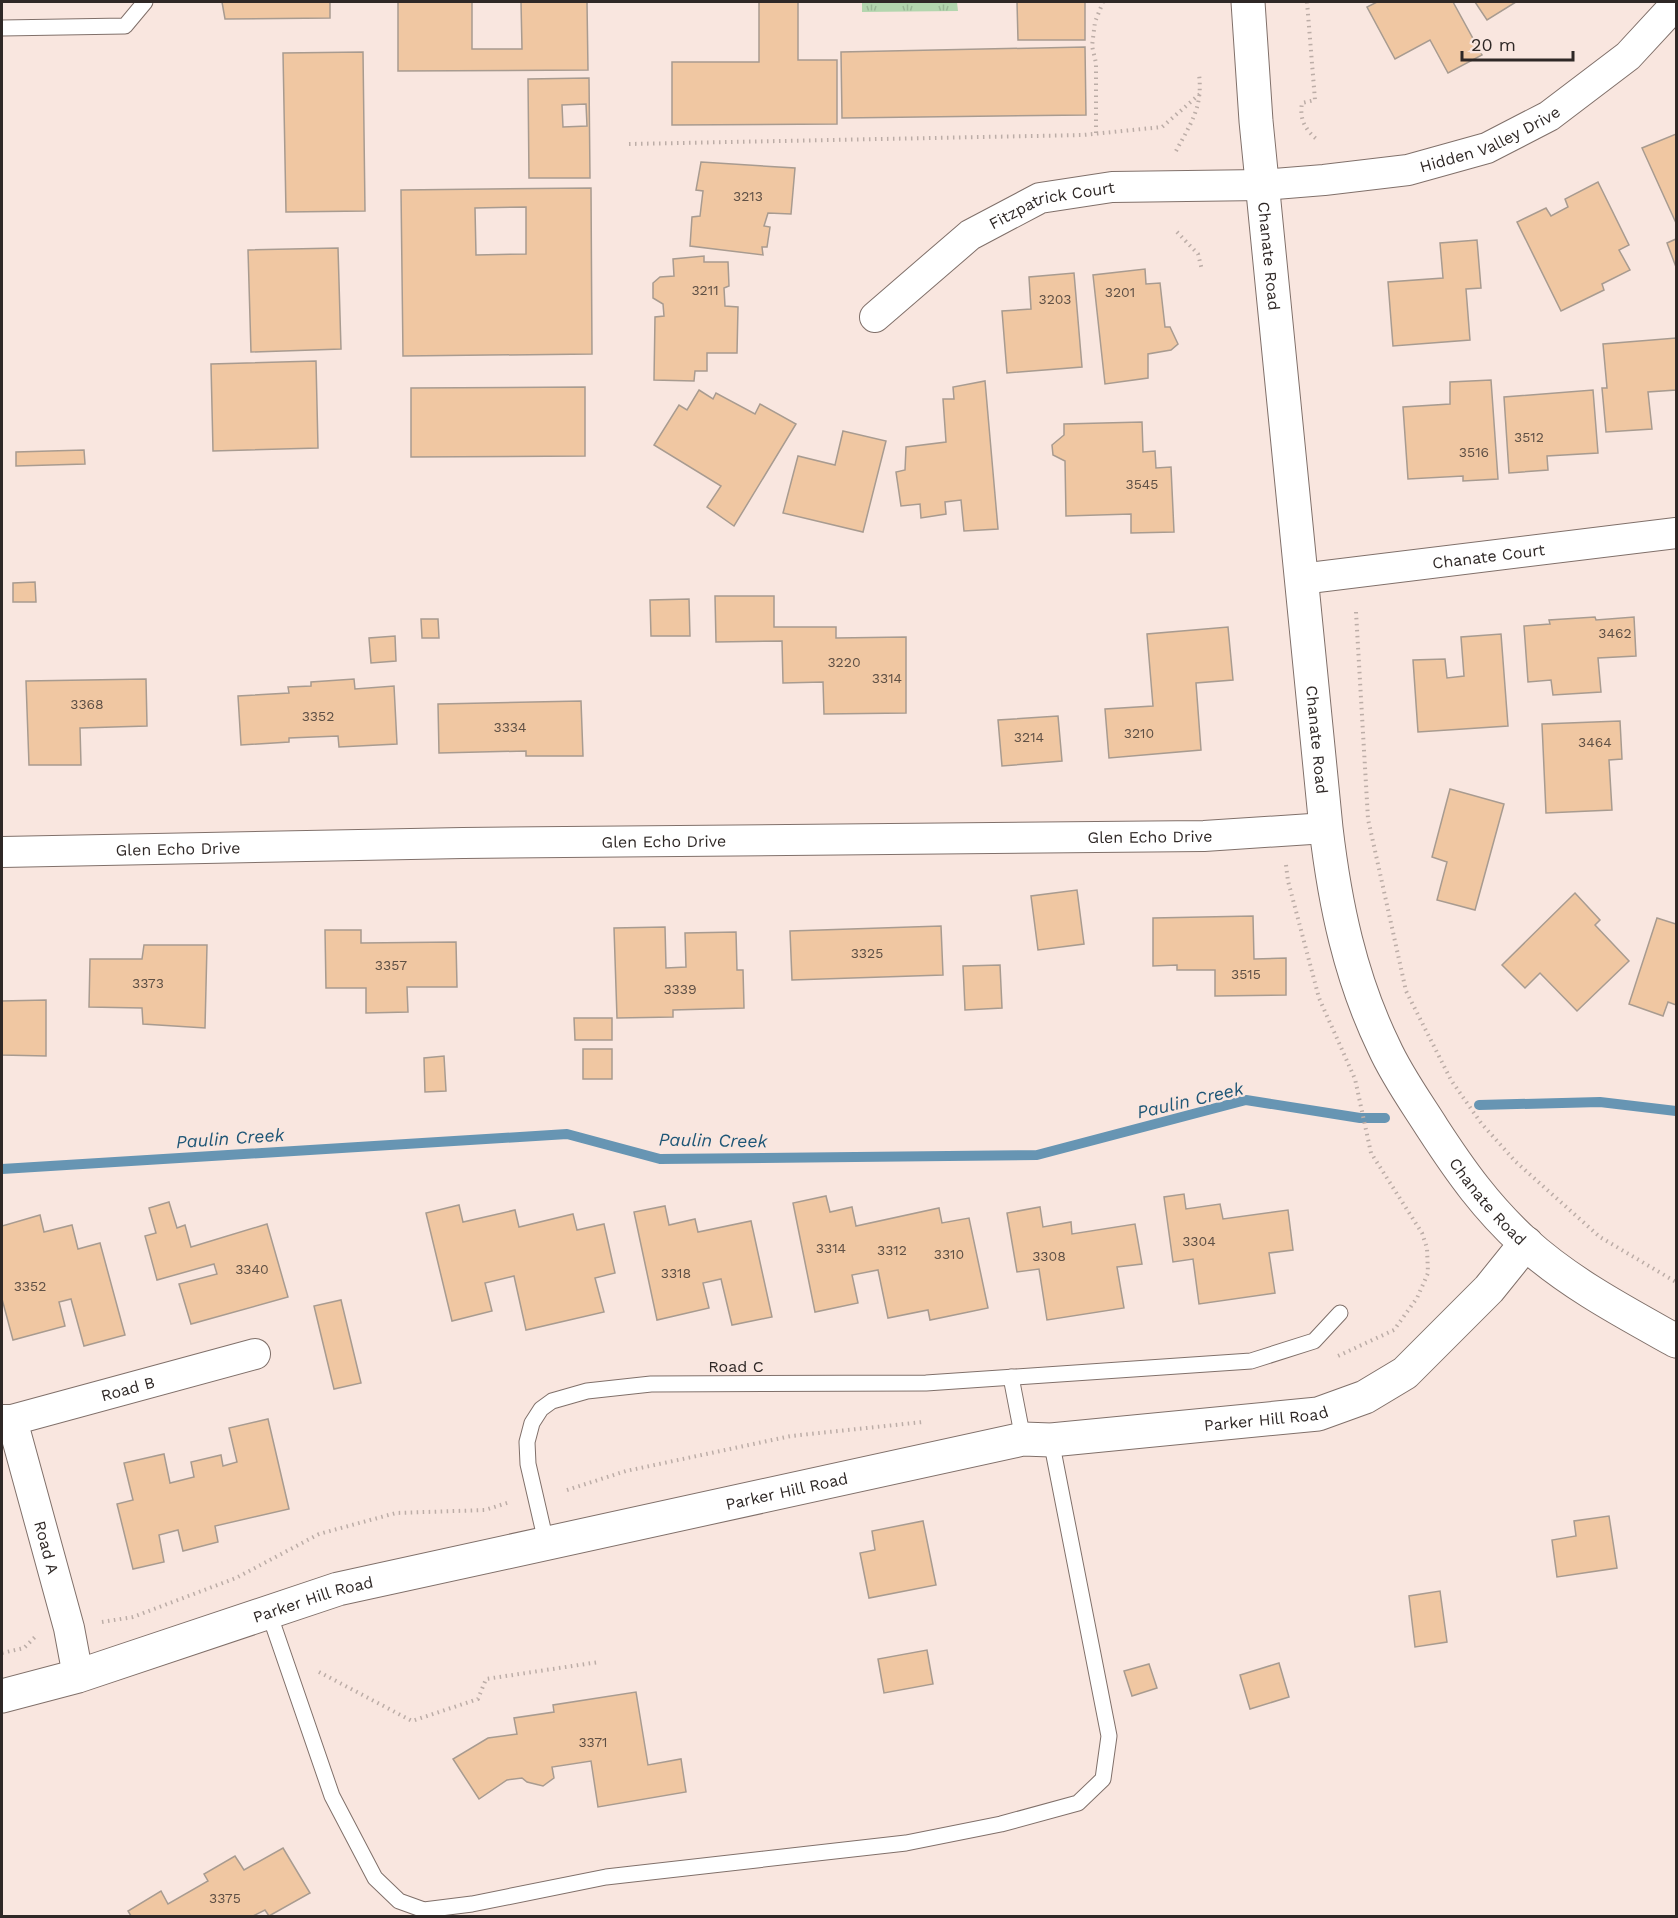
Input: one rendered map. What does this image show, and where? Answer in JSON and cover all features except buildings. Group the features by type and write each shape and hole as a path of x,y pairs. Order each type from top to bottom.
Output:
{"street":[{"name":"Chanate Road","path":"1248,2 1262,185 1326,828 1334,894 1348,953 1384,1048 1469,1185 1526,1243 1604,1301 1677,1341"},
{"name":"Hidden Valley Drive","path":"1262,185 1408,170 1487,148 1550,116 1628,56 1677,4"},
{"name":"Fitzpatrick Court","path":"875,317 970,235 1040,198 1112,187 1262,185"},
{"name":"Chanate Court","path":"1301,579 1677,533"},
{"name":"Glen Echo Drive","path":"2,852 463,843 1204,836 1326,828"},
{"name":"Parker Hill Road","path":"2,1696 78,1676 339,1588 546,1542 1037,1439 1318,1414 1365,1397 1405,1373 1489,1289 1526,1243"},
{"name":"Road B","path":"7,1420 255,1354"},
{"name":"Road A","path":"7,1420 69,1628 78,1676"}],"lane":[{"path":"2,28 125,26 145,2"},
{"path":"269,1613 332,1796 375,1878 399,1901 424,1910 472,1904 606,1877 906,1843 1001,1824 1078,1803 1103,1779 1109,1736 1037,1439 1011,1377 1251,1361 1314,1341 1340,1313"},
{"name":"Road C","path":"546,1542 528,1464 527,1442 532,1423 541,1409 552,1401 586,1390 651,1384 926,1383 1011,1377"}],"path":[{"path":"1096,134 1096,63 1092,46 1095,22 1103,2"},
{"path":"1307,2 1315,100 1302,103 1300,116 1310,134 1319,141"},
{"path":"1176,151 1196,116 1201,93 1199,74"},
{"path":"629,144 1096,134 1162,127 1201,93"},
{"path":"1177,232 1198,254 1202,270"},
{"path":"1356,612 1368,819 1406,991 1452,1080 1482,1123 1515,1161 1600,1238 1677,1282"},
{"path":"1355,1079 1371,1154"},
{"path":"567,1490 626,1471 791,1436 927,1421"},
{"path":"91,1624 133,1617 236,1578 319,1534 396,1513 485,1510 511,1502"},
{"path":"2,1653 24,1648 36,1635"},
{"path":"284,1654 412,1721 478,1699 486,1679 599,1662"}],"green space":[{"path":"862,2 957,2 958,11 862,12"}],"waterway":[{"name":"Paulin Creek","path":"2,1169 567,1134 660,1159 1037,1155 1246,1100 1360,1118 1385,1118"},
{"name":"Paulin Creek","path":"1479,1105 1600,1102 1676,1111"}]}
